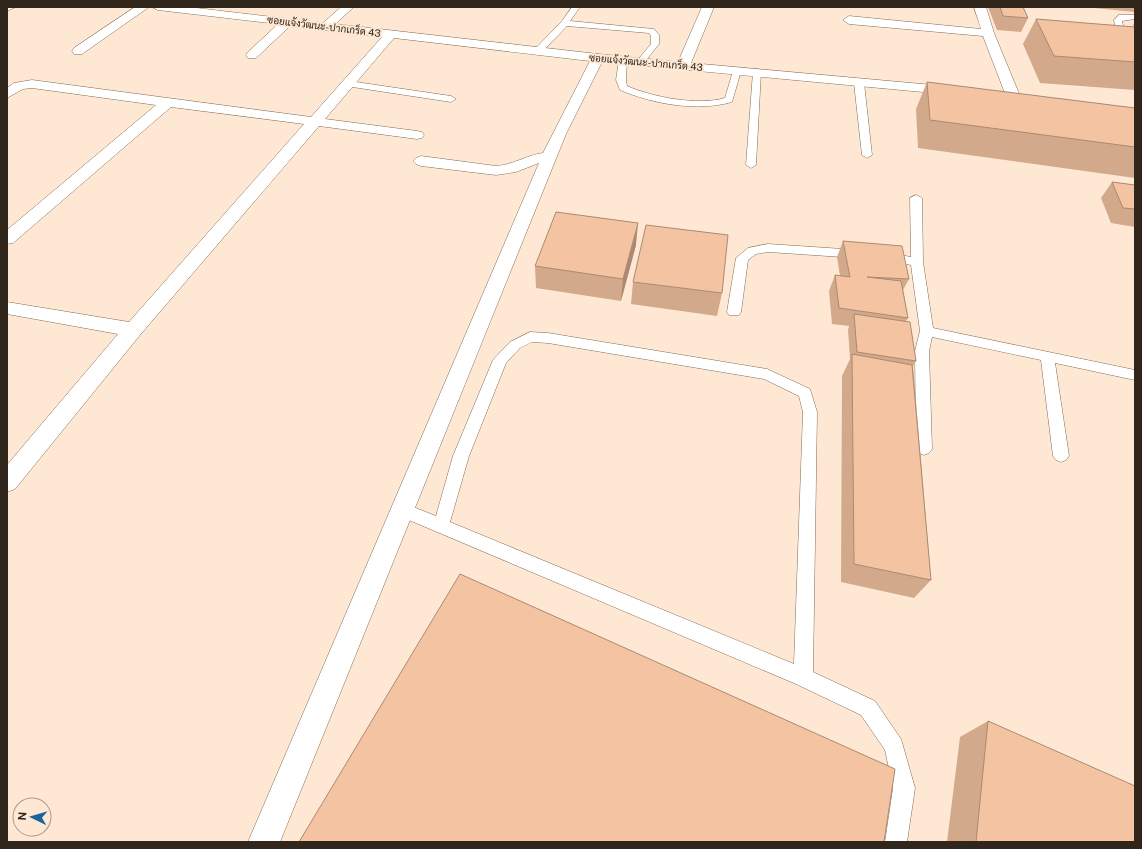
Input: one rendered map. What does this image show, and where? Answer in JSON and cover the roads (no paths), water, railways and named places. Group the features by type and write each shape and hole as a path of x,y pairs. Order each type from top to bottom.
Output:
{"street":[{"path":"78,51 143,7"},
{"name":"ซอยแจ้งวัฒนะ-ปากเกร็ด 43","path":"167,7 598,58 967,92"},
{"path":"326,26 348,7"},
{"path":"683,66 708,7"},
{"path":"980,7 988,33 1018,96 997,95"},
{"path":"849,20 988,33"},
{"path":"252,55 288,21"},
{"path":"7,482 133,330 391,34"},
{"path":"264,842 559,134 598,58"},
{"path":"7,94 19,86 32,84 417,135"},
{"path":"7,239 169,101"},
{"path":"421,160 498,170 516,167 536,158 549,158"},
{"path":"7,308 133,330"}],"lane":[{"path":"538,51 565,22 576,7"},
{"path":"1135,17 1122,17 1118,20 1116,31 1135,39"},
{"path":"565,22 651,31 655,35 654,44 640,62"},
{"path":"623,60 621,80 623,88 644,96 690,102 716,104 729,100 737,71"},
{"path":"751,165 757,72"},
{"path":"859,83 866,155"},
{"path":"349,84 451,99"},
{"path":"916,198 917,262 927,331 922,351 924,449"},
{"path":"734,312 742,258 752,251 768,248 861,254 917,262"},
{"path":"927,331 1135,375"},
{"path":"441,526 461,456 500,360 515,345 530,337 548,338 767,374 805,393 810,412 803,677"},
{"path":"1047,356 1061,456"},
{"path":"403,510 803,677 868,708 894,746 904,788 896,842"}]}
